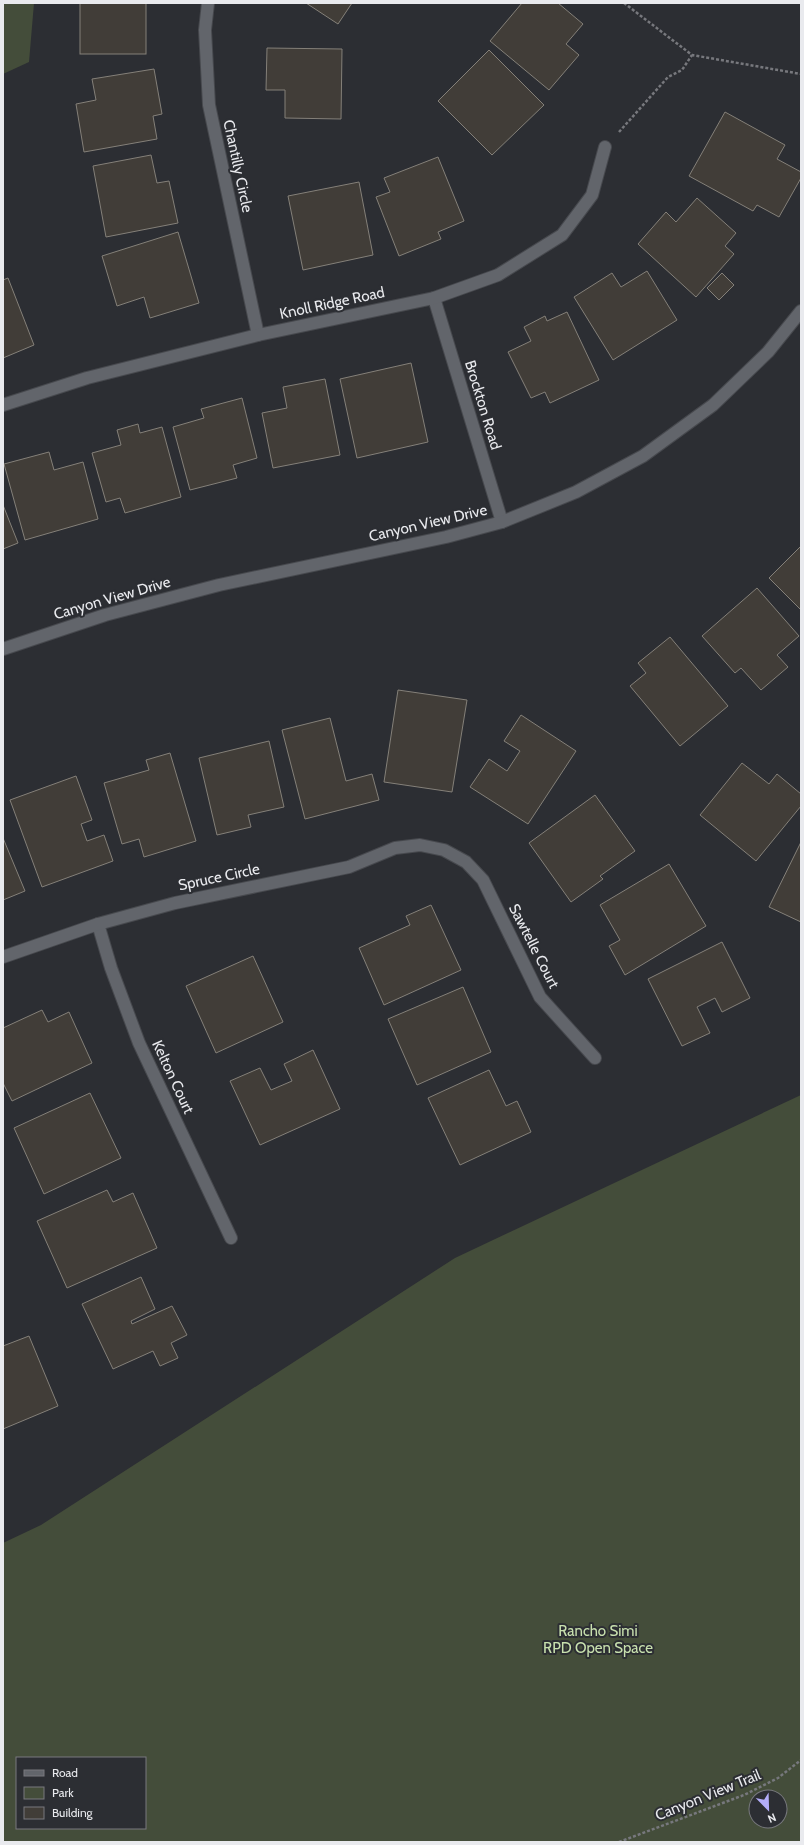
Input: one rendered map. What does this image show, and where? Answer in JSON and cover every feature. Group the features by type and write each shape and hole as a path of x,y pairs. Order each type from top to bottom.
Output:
{"street":[{"name":"Chantilly Circle","path":"208,3 205,30 209,105 258,335"},
{"name":"Knoll Ridge Road","path":"3,405 87,378 258,335 434,298 498,275 562,235 592,195 605,147"},
{"name":"Brockton Road","path":"434,298 502,522"},
{"name":"Canyon View Drive","path":"3,649 105,615 220,585 446,537 502,522 576,492 643,456 713,405 768,352 801,312"},
{"name":"Spruce Circle","path":"3,957 98,924 174,903 349,867 395,848 420,846 444,850"},
{"name":"Sawtelle Court","path":"444,850 466,862 483,880 540,997 595,1058"},
{"name":"Kelton Court","path":"98,924 111,968 139,1043 231,1238"}],"path":[{"path":"624,3 692,54 801,74"},
{"path":"605,147 668,77 682,70 692,54"},
{"name":"Canyon View Trail","path":"619,1842 744,1795 778,1778 801,1760"}],"green space":[{"path":"3,3 34,3 29,62 3,74"},
{"name":"Rancho Simi RPD Open Space","path":"801,1095 801,1842 3,1842 3,1543 41,1525 455,1258"}],"building":[{"path":"80,3 146,3 146,54 80,54"},
{"path":"306,3 352,3 338,24"},
{"path":"522,3 558,3 583,24 566,44 579,55 549,90 490,41"},
{"path":"267,48 342,49 341,119 285,118 285,90 266,90"},
{"path":"489,50 544,105 492,155 438,101"},
{"path":"154,69 162,114 153,116 157,139 84,152 76,104 96,100 92,79"},
{"path":"725,112 785,145 777,159 801,172 801,178 779,217 757,205 753,211 689,176"},
{"path":"151,155 157,183 169,181 178,223 106,237 93,166"},
{"path":"438,157 464,221 438,232 441,239 399,256 376,197 390,192 384,178"},
{"path":"359,182 373,255 303,270 288,196"},
{"path":"697,198 736,233 725,246 734,254 696,297 638,244 666,212 676,222"},
{"path":"178,232 199,303 150,318 144,297 117,306 102,256"},
{"path":"647,271 677,320 613,360 574,297 612,273 621,287"},
{"path":"722,273 734,285 719,300 707,288"},
{"path":"8,278 34,345 3,358 3,280"},
{"path":"567,312 599,380 550,403 545,392 531,398 508,352 531,341 524,327 545,316 547,321"},
{"path":"411,363 428,442 357,458 340,379"},
{"path":"325,379 340,455 273,468 262,413 287,408 283,387"},
{"path":"242,398 257,458 233,465 237,478 190,490 173,427 204,418 201,409"},
{"path":"138,424 140,433 162,427 181,497 125,513 120,498 106,502 92,453 121,445 117,430"},
{"path":"49,452 54,470 83,462 98,519 25,540 4,464"},
{"path":"3,505 18,543 3,549"},
{"path":"801,546 801,610 769,578"},
{"path":"757,588 799,636 777,655 788,667 761,690 741,668 735,673 702,636"},
{"path":"670,637 728,706 680,746 630,686 646,673 638,663"},
{"path":"398,690 467,700 452,792 384,782"},
{"path":"521,715 576,751 528,824 470,787 489,759 507,771 520,751 504,741"},
{"path":"330,718 346,781 372,774 379,800 305,819 282,730"},
{"path":"269,741 284,807 248,815 251,827 217,835 199,758"},
{"path":"170,753 196,841 144,857 139,839 122,844 104,783 149,770 146,760"},
{"path":"742,763 769,784 777,774 801,794 801,806 756,861 700,815"},
{"path":"76,776 92,820 81,824 87,841 104,835 113,861 42,887 10,800"},
{"path":"595,795 635,851 600,876 603,879 571,902 529,843"},
{"path":"3,838 25,891 3,900"},
{"path":"801,842 801,922 769,907"},
{"path":"669,864 706,926 625,975 609,946 620,940 600,905"},
{"path":"431,905 461,970 384,1005 359,948 410,925 406,916"},
{"path":"722,942 750,998 722,1012 715,998 697,1007 710,1033 682,1046 648,979"},
{"path":"253,956 283,1022 216,1053 186,986"},
{"path":"463,987 491,1052 417,1085 388,1019"},
{"path":"42,1010 48,1022 69,1012 92,1063 12,1101 3,1083 3,1028"},
{"path":"313,1050 340,1109 260,1145 230,1081 260,1068 271,1090 292,1081 284,1064"},
{"path":"489,1070 506,1106 517,1101 531,1132 460,1165 428,1098"},
{"path":"90,1093 121,1158 44,1194 14,1128"},
{"path":"107,1190 113,1202 133,1193 157,1248 67,1288 37,1221"},
{"path":"141,1277 155,1309 131,1321 132,1324 172,1306 187,1335 171,1343 178,1358 160,1366 153,1351 113,1369 82,1304"},
{"path":"29,1336 58,1406 3,1429 3,1346"}]}
